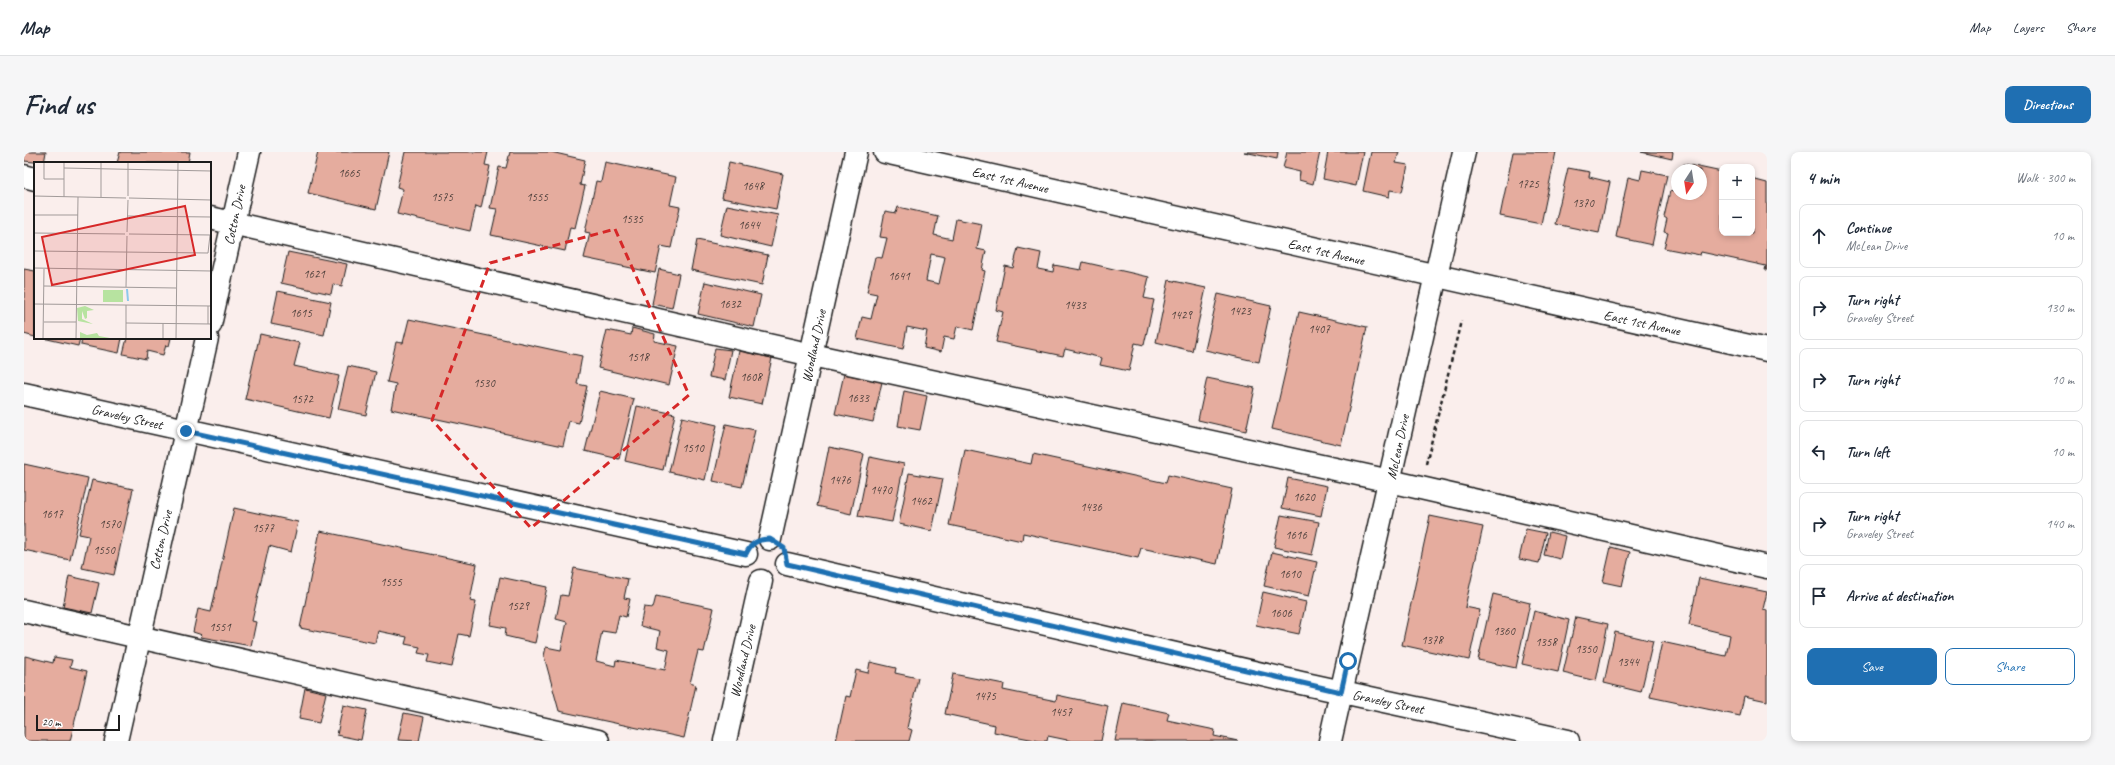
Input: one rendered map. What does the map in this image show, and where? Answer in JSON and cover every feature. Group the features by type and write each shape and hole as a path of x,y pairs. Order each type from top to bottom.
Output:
{"street":[{"name":"Cotton Drive","path":"211,321 248,152"},
{"name":"Woodland Drive","path":"770,539 856,152"},
{"name":"East 1st Avenue","path":"885,152 1436,277 1767,350"},
{"name":"McLean Drive","path":"1330,741 1464,152"},
{"path":"24,176 34,179"},
{"path":"211,218 812,355 1390,481 1767,567"},
{"name":"Cotton Drive","path":"116,741 207,339"},
{"name":"Graveley Street","path":"24,394 746,554"},
{"path":"770,539 784,548 787,564 784,572 778,578 770,581 753,577 748,571 745,563 746,554 749,547 755,542 770,539"},
{"name":"Graveley Street","path":"787,564 1341,692 1568,741"},
{"name":"Woodland Drive","path":"725,741 761,580"},
{"path":"24,611 140,636 598,741"}],"path":[{"path":"1420,488 1461,321"}],"highlighted area":[{"path":"615,229 689,395 531,528 432,420 490,263"}],"building":[{"path":"24,152 46,152 44,162 24,161"},
{"path":"120,152 190,152 188,162 117,162"},
{"path":"318,152 389,152 376,209 308,193"},
{"path":"405,152 488,152 485,165 490,166 481,208 476,206 470,231 397,214 403,189 397,187"},
{"path":"510,152 551,152 585,160 580,185 585,186 575,228 570,227 565,251 491,235 497,209 490,208 499,167 506,168"},
{"path":"1244,152 1278,152 1277,159"},
{"path":"1287,152 1320,152 1313,184 1299,180 1300,172 1283,168"},
{"path":"1328,152 1363,152 1356,186 1323,179"},
{"path":"1371,152 1399,152 1396,163 1408,165 1402,192 1390,190 1389,197 1363,191"},
{"path":"1513,152 1556,152 1541,224 1500,216"},
{"path":"1641,152 1673,152 1672,159"},
{"path":"605,162 676,177 670,205 680,207 671,248 661,246 655,273 584,258 590,233 585,232 596,181 601,182"},
{"path":"729,162 783,174 776,209 722,198"},
{"path":"1568,168 1590,172 1589,177 1610,182 1599,233 1555,224"},
{"path":"1707,169 1719,171 1719,236 1755,236 1755,180 1767,183 1767,270 1765,270 1766,266 1701,252 1700,255 1664,248 1668,233 1664,232 1667,219 1664,217 1670,191 1671,200 1707,200"},
{"path":"1642,170 1667,175 1652,245 1616,237 1628,177 1640,180"},
{"path":"727,205 778,215 771,247 720,235"},
{"path":"898,207 938,216 934,235 952,239 956,219 982,224 977,249 986,251 982,270 985,271 973,330 957,326 954,339 944,337 941,352 924,348 927,331 907,327 903,349 857,339 862,317 871,319 877,294 867,292 875,257 882,258 887,238 880,237 885,211 896,213","holes":["931,254 945,257 939,284 926,281"]},
{"path":"697,240 768,255 762,285 691,270"},
{"path":"1018,248 1041,253 1038,269 1053,272 1054,265 1081,270 1083,262 1149,277 1144,298 1154,300 1144,345 1135,343 1129,371 1100,365 1102,358 1065,349 1063,356 996,342 1003,312 996,310 1005,266 1013,268"},
{"path":"288,252 347,264 342,286 333,284 331,294 281,283"},
{"path":"24,269 34,271 34,337 24,334"},
{"path":"659,269 679,274 672,308 652,304"},
{"path":"1169,280 1206,288 1192,351 1156,342"},
{"path":"705,282 761,295 754,327 698,314"},
{"path":"278,291 331,302 324,335 271,324"},
{"path":"1218,294 1271,306 1259,362 1205,350"},
{"path":"1299,312 1367,327 1341,445 1272,429"},
{"path":"409,319 582,356 577,384 587,386 579,423 569,421 563,446 391,409 396,384 387,382 396,342 403,343"},
{"path":"632,328 655,334 654,341 678,346 669,385 598,368 607,330 631,335"},
{"path":"260,334 300,343 294,366 339,376 329,418 245,399"},
{"path":"47,339 80,339 78,346"},
{"path":"82,339 122,339 119,353 81,345"},
{"path":"127,339 171,339 169,346 166,345 163,355 147,351 146,359 123,354"},
{"path":"715,348 731,350 725,380 709,377"},
{"path":"739,351 772,358 762,404 729,397"},
{"path":"348,366 376,372 366,415 338,409"},
{"path":"844,374 882,382 873,422 835,414"},
{"path":"1207,378 1255,388 1246,431 1198,420"},
{"path":"600,391 634,399 619,459 585,451"},
{"path":"904,391 927,396 920,430 898,426"},
{"path":"637,406 675,414 663,470 625,461"},
{"path":"682,417 717,425 705,480 669,472"},
{"path":"726,424 755,430 742,487 713,481"},
{"path":"829,447 864,454 851,514 817,506"},
{"path":"965,450 1031,464 1033,454 1166,483 1168,475 1232,489 1217,564 1141,548 1138,558 1023,533 1022,541 949,525"},
{"path":"870,457 904,464 892,522 858,516"},
{"path":"24,464 88,478 70,560 24,550"},
{"path":"909,473 943,479 932,531 899,524"},
{"path":"1288,478 1327,486 1321,516 1282,508"},
{"path":"92,480 133,489 114,575 82,568 89,536 79,534"},
{"path":"234,508 298,522 291,552 269,546 252,621 256,622 251,646 201,637 202,635 193,632 198,609 211,612"},
{"path":"1281,515 1319,522 1312,555 1274,547"},
{"path":"1430,516 1483,527 1465,607 1480,610 1469,660 1402,645"},
{"path":"1526,529 1546,533 1539,563 1519,559"},
{"path":"320,531 477,564 470,601 476,602 469,636 459,634 452,667 427,662 429,655 418,653 420,647 405,644 407,637 378,631 375,643 300,628"},
{"path":"1549,532 1565,536 1560,559 1544,555"},
{"path":"1611,547 1630,552 1622,586 1603,582"},
{"path":"1272,552 1317,562 1309,596 1264,586"},
{"path":"574,568 628,579 624,598 630,599 626,617 619,615 615,633 602,631 596,661 615,666 616,660 665,670 669,650 657,647 660,631 640,626 644,607 653,608 656,596 714,608 704,652 698,651 690,683 696,685 684,738 559,711 544,656 546,647 561,650 567,622 556,619 561,595 568,596"},
{"path":"69,576 99,583 92,613 63,607"},
{"path":"500,577 547,587 535,643 505,636 506,628 490,625"},
{"path":"1699,578 1767,592 1763,609 1767,610 1767,701 1744,696 1740,716 1650,697 1662,642 1726,656 1730,635 1689,625"},
{"path":"1263,592 1306,602 1299,634 1256,625"},
{"path":"1493,594 1530,603 1516,668 1478,660"},
{"path":"1534,611 1569,620 1558,672 1522,664"},
{"path":"1576,617 1608,624 1596,681 1563,673"},
{"path":"1615,632 1653,641 1641,692 1604,683"},
{"path":"25,656 53,663 54,657 72,660 70,667 87,671 70,741 24,741"},
{"path":"870,662 896,668 895,673 918,678 907,728 912,730 909,741 836,741 846,696 850,697 856,670 868,673"},
{"path":"953,674 1004,684 1003,690 1056,701 1057,695 1108,706 1101,741 1072,741 1048,736 1047,741 1040,741 994,732 995,725 945,714"},
{"path":"305,688 326,693 319,723 299,719"},
{"path":"1123,703 1169,713 1167,720 1215,730 1214,736 1238,741 1115,741"},
{"path":"343,705 367,710 361,740 337,735"},
{"path":"404,713 424,717 419,741 398,740"}],"route":[{"path":"186,431 746,554 749,547 755,542 762,539 770,539 778,542 784,548 787,556 787,564 1341,692 1348,661"}]}
